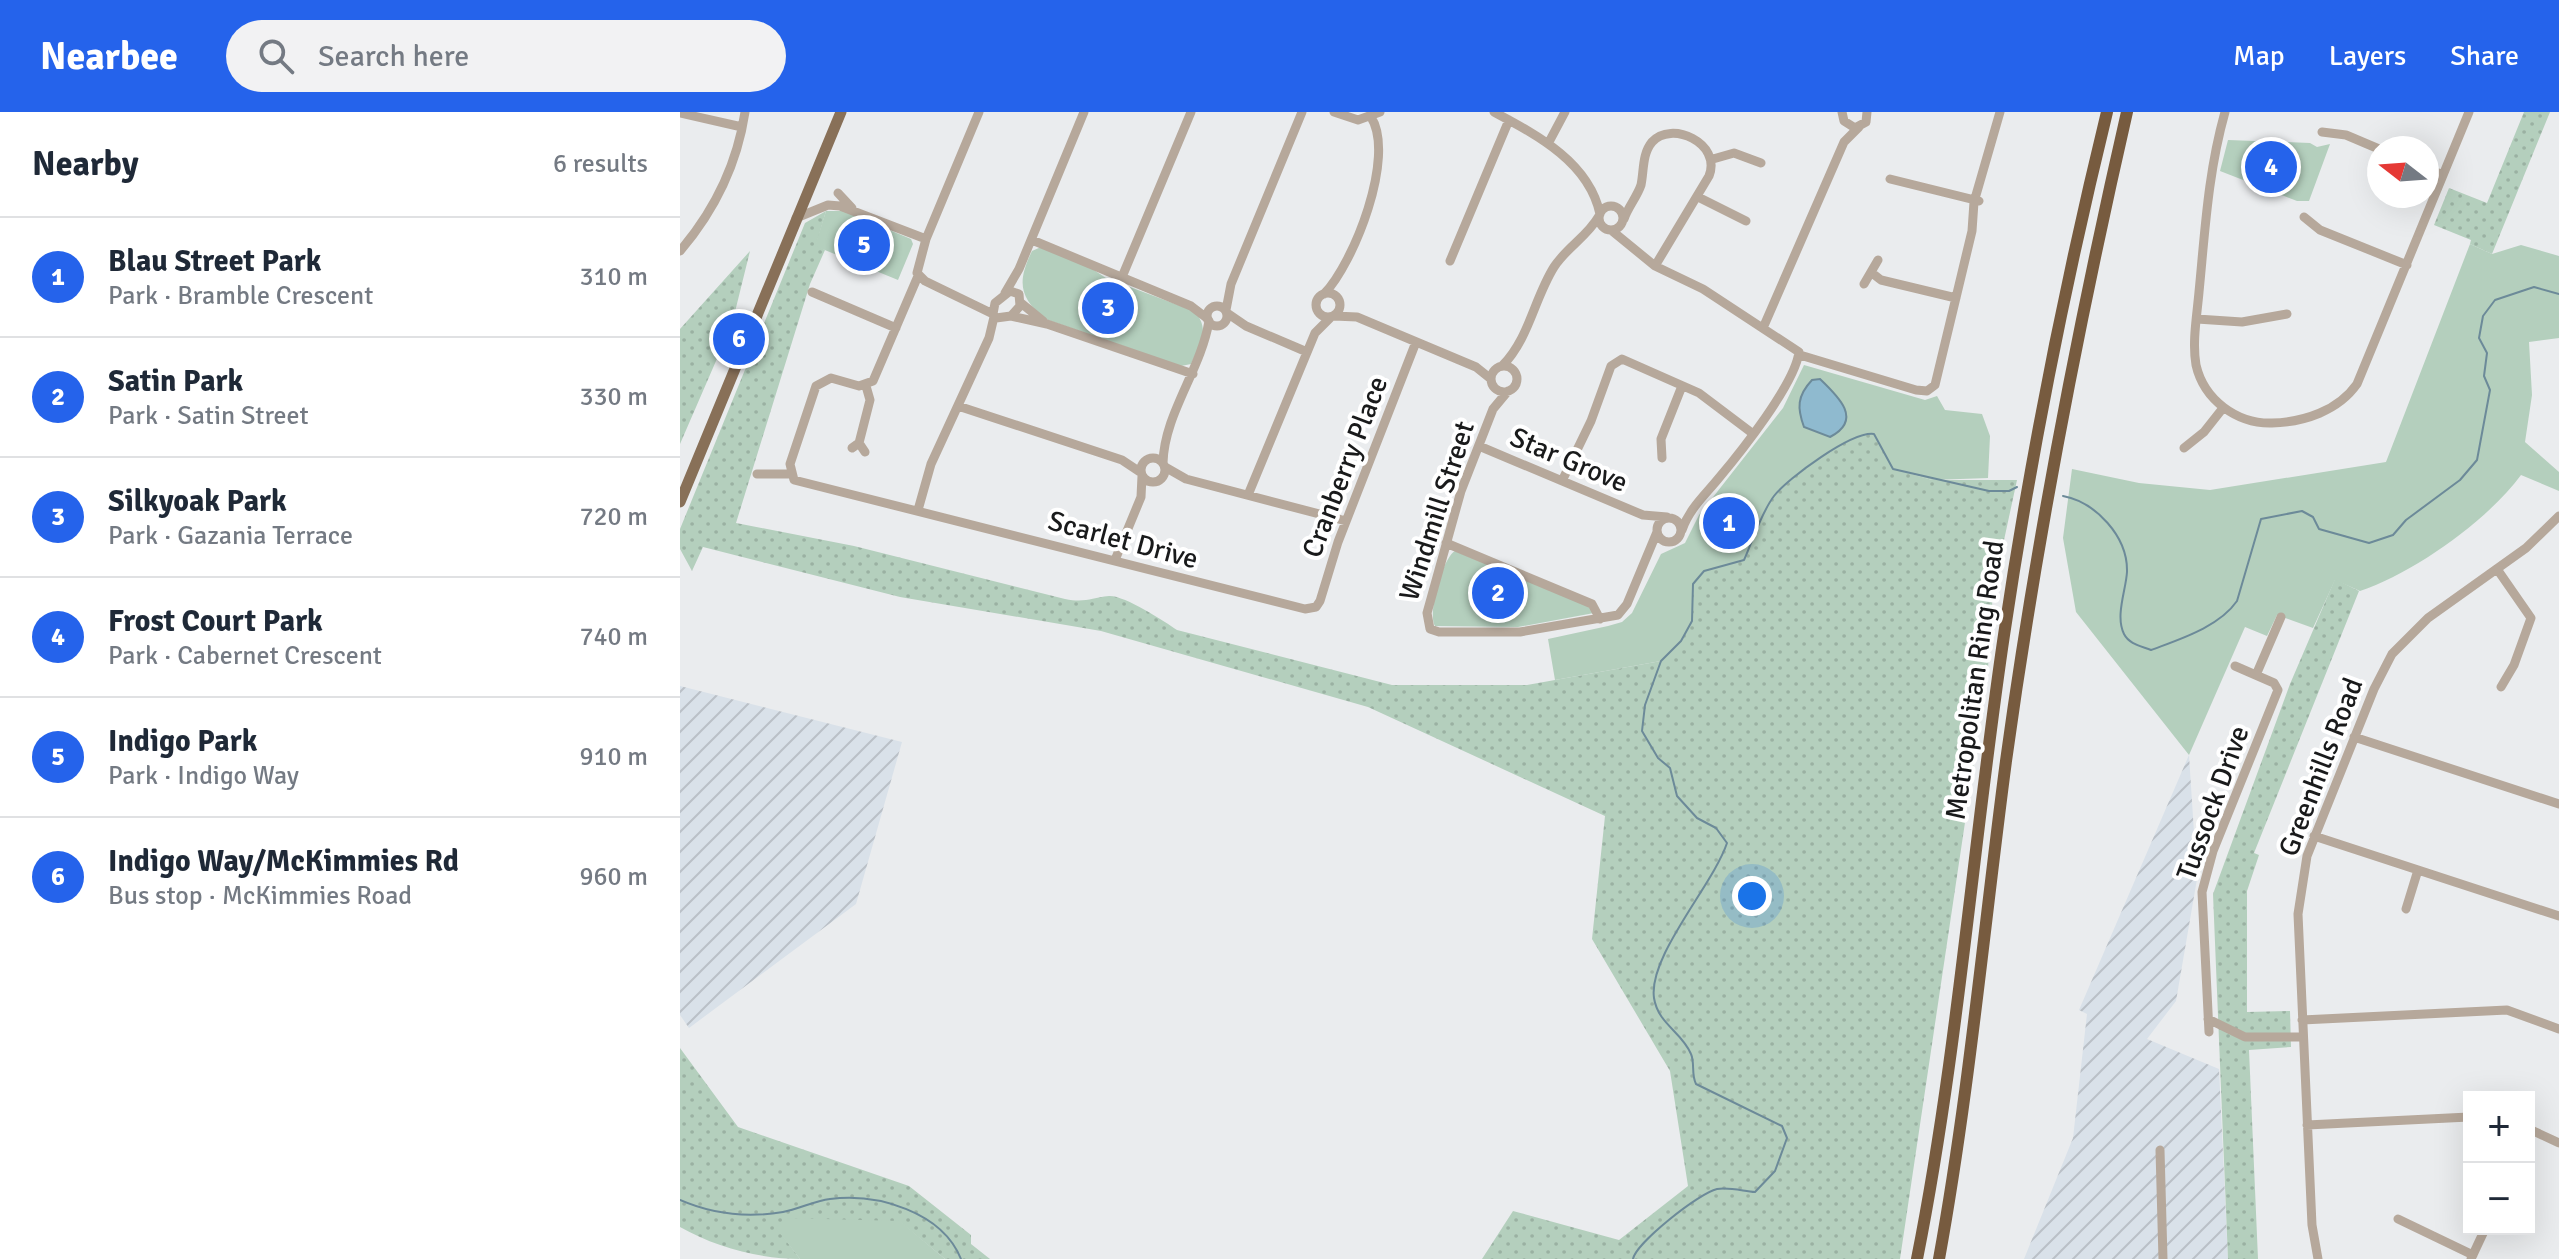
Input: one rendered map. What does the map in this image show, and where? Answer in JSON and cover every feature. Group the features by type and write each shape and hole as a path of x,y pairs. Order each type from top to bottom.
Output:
{"highway":[{"name":"Metropolitan Ring Road","path":"1917,1259 1936,1151 2004,635 2071,270 2107,112"},
{"name":"Metropolitan Ring Road","path":"1939,1259 1974,1026 2006,760 2044,520 2127,112"}],"main road":[{"path":"680,502 841,112"}],"street":[{"path":"681,248 719,196 745,112"},
{"path":"866,386 876,377 918,276 917,266 926,239 979,112"},
{"path":"918,510 931,464 989,338 1001,296 1019,269 1084,112"},
{"path":"1122,277 1191,112"},
{"path":"1205,343 1222,325 1231,284 1302,112"},
{"path":"1248,495 1315,333 1316,303 1339,275 1374,190 1378,132 1376,114 1358,120 1334,112"},
{"path":"1494,112 1563,153 1597,200 1600,223 1628,241 1655,266 1703,289 1795,346 1800,355 1868,378 1927,391 1935,385 1972,231 1976,200 2000,112"},
{"path":"1549,142 1565,112"},
{"path":"1763,328 1844,142 1866,122 1867,112"},
{"path":"2225,112 2210,174 2197,319 2197,366 2205,387 2223,408 2246,420 2267,423 2305,418 2337,405 2351,392 2362,375 2469,112"},
{"path":"680,113 742,127"},
{"path":"1842,115 1850,127 1859,127"},
{"path":"1842,115 1844,142"},
{"path":"1450,261 1509,120"},
{"path":"2322,132 2346,135 2367,144"},
{"path":"1588,235 1609,230 1623,221 1634,199 1649,146 1662,135 1675,134 1697,142 1713,159"},
{"path":"1713,159 1734,153 1761,163"},
{"path":"1655,266 1698,197 1713,159"},
{"path":"2439,173 2443,175"},
{"path":"1890,179 1976,200"},
{"path":"838,193 853,209"},
{"path":"1698,197 1746,221"},
{"path":"1324,294 1338,299 1357,317 1476,367 1497,389 1508,391 1516,383 1518,348 1555,266 1588,235 1599,215 1634,199"},
{"path":"1597,200 1614,206 1623,221 1628,241"},
{"path":"796,218 828,205 853,209 926,239"},
{"path":"2304,217 2320,230 2407,265"},
{"path":"1032,240 1191,306 1208,320 1222,325 1246,326"},
{"path":"1864,284 1878,260"},
{"path":"989,338 1008,318 1020,299 1019,269"},
{"path":"1872,273 1881,280 1956,298"},
{"path":"1315,333 1340,307 1339,275"},
{"path":"918,276 994,315 1047,324 1193,374"},
{"path":"1115,560 1141,497 1141,474 1166,438 1205,343 1213,306 1231,284"},
{"path":"812,292 896,328"},
{"path":"971,301 1001,296 1020,299 1047,324"},
{"path":"1191,306 1213,306 1246,326 1307,352"},
{"path":"1317,311 1332,317 1357,317"},
{"path":"2197,319 2242,322 2287,314"},
{"name":"Cranberry Place","path":"1316,607 1416,342"},
{"path":"1492,381 1518,348"},
{"path":"1650,553 1676,540 1697,503 1752,433 1800,355"},
{"path":"1562,481 1614,363 1622,359 1699,393 1752,433"},
{"path":"1476,367 1501,366 1515,372"},
{"path":"757,474 790,474 800,426 818,382 831,378 866,386"},
{"name":"Windmill Street","path":"1492,381 1493,409"},
{"path":"859,448 870,400 866,386"},
{"path":"1662,458 1661,439 1682,386"},
{"name":"Windmill Street","path":"1508,391 1493,409 1479,446 1446,543 1427,613 1428,626 1439,632 1508,632 1600,619"},
{"path":"958,406 1122,460 1141,474 1159,481 1186,479"},
{"path":"2184,448 2204,432 2223,408"},
{"path":"1141,497 1159,481 1166,438"},
{"name":"Star Grove","path":"1479,446 1643,515 1669,517"},
{"path":"1122,460 1150,458 1186,479 1346,521"},
{"name":"Scarlet Drive","path":"790,474 803,485 918,510 1300,608 1316,607"},
{"path":"1446,543 1592,604 1600,619 1624,609 1650,553 1659,523 1697,503"},
{"name":"Star Grove","path":"1643,515 1657,531"},
{"name":"Greenhills Road","path":"2318,1259 2312,1225 2298,904 2314,836 2386,664 2401,642 2428,618 2536,540 2559,516"},
{"path":"1669,517 1677,520 1682,530"},
{"path":"1657,531 1667,542"},
{"path":"2497,569 2531,618 2514,665 2501,687"},
{"path":"2235,666 2256,675 2281,617"},
{"name":"Tussock Drive","path":"2209,1032 2202,892 2213,851 2278,690 2274,683 2256,675"},
{"path":"2354,737 2559,804"},
{"path":"2314,836 2559,916"},
{"path":"2406,909 2418,870"},
{"path":"2302,1020 2507,1010 2559,1029"},
{"path":"2208,1019 2245,1037 2303,1037"},
{"path":"2307,1125 2463,1117"},
{"path":"2535,1132 2559,1143"},
{"path":"2160,1150 2163,1259"},
{"path":"2398,1219 2472,1257 2482,1235"}],"shaded area":[{"path":"680,686 902,742 856,904 689,1028 680,1015"},
{"path":"2189,755 2197,879 2176,1001 2147,1039 2219,1069 2228,1259 2024,1259 2073,1138 2087,1014 2079,1010"}],"green space":[{"path":"2524,112 2550,112 2492,254 2470,244 2471,240 2434,225 2449,188 2487,203"},
{"path":"2228,140 2310,143 2317,147 2330,144 2309,201 2297,201 2220,171"},
{"path":"826,211 816,245 825,250 810,284 736,523 854,546 1065,599 1116,597 1144,609 1177,630 1392,685 1527,685 1661,661 1692,621 1693,584 1704,571 1744,560 1765,510 1781,488 1821,457 1864,435 1874,434 1894,469 1932,480 2017,480 1993,591 1988,668 1900,1259 1482,1259 1513,1211 1619,1240 1688,1186 1670,1071 1592,939 1605,816 1368,707 1101,631 900,597 703,547 692,571 680,549 680,529 805,223"},
{"path":"826,211 844,211 911,239 913,244 898,280 815,246"},
{"path":"2470,244 2492,254 2521,245 2559,256 2559,338 2529,342 2532,395 2525,442 2559,472 2559,491 2521,475 2469,527 2403,572 2360,591 2335,580 2313,628 2277,615 2267,636 2245,627 2189,755 2076,612 2063,538 2072,469 2139,483 2210,490 2386,462"},
{"path":"1041,247 1088,266 1106,278 1194,311 1203,330 1191,364 1181,366 1045,319 1030,303 1023,288 1024,272 1032,251"},
{"path":"750,251 732,324 680,444 680,329"},
{"path":"1804,365 1925,400 1937,396 1945,410 1982,414 1990,436 1988,478 1932,480 1893,469 1874,433 1851,439 1781,488 1761,518 1744,560 1703,571 1693,584 1692,621 1681,641 1661,661 1555,680 1548,639 1622,622 1632,613 1661,554 1685,543 1699,515 1783,408"},
{"path":"1455,551 1592,608 1594,613 1518,627 1435,626 1433,610 1438,586 1450,555"},
{"path":"2335,579 2359,591 2254,853 2259,855 2247,891 2247,1012 2290,1011 2291,1047 2249,1050 2258,1259 2228,1259 2213,894 2290,684"},
{"path":"680,1048 738,1127 909,1186 971,1235 971,1244 990,1259 945,1259 899,1221 777,1228 800,1259 769,1257 738,1250 680,1227"},
{"path":"787,1218 900,1221 945,1259 800,1259 776,1228"}],"water":[{"path":"1820,379 1840,401 1846,416 1840,430 1830,437 1804,427 1800,414 1803,391 1812,380"}],"waterway":[{"path":"2063,496 2098,513 2122,546 2127,572 2121,619 2126,637 2151,650 2186,637 2220,618 2237,601 2261,519 2302,511 2313,517 2319,529 2369,543 2393,535 2406,520 2460,480 2477,460 2490,390 2484,376 2487,353 2479,338 2483,316 2495,300 2534,287 2559,294"},
{"path":"1633,1259 1656,1231 1708,1192 1717,1189 1755,1192 1775,1171 1787,1138 1782,1126 1696,1084 1691,1054 1660,1015 1654,998 1661,962 1727,843 1716,828 1697,818 1677,796 1670,768 1658,758 1642,731 1645,705 1661,661 1681,641 1692,621 1693,584 1704,571 1744,560 1765,510 1781,488 1821,457 1864,435 1874,434 1893,469 1989,491 2009,491 2017,487"},
{"path":"680,1200 717,1212 743,1215 783,1212 830,1199 868,1199 888,1203 924,1218 939,1229 961,1259"}],"place":[{"name":"Frost Court Park","path":"2271,167"},
{"name":"Indigo Park","path":"864,245"},
{"name":"Silkyoak Park","path":"1108,308"},
{"name":"Indigo Way/McKimmies Rd","path":"739,339"},
{"name":"Blau Street Park","path":"1729,523"},
{"name":"Satin Park","path":"1498,593"}]}
